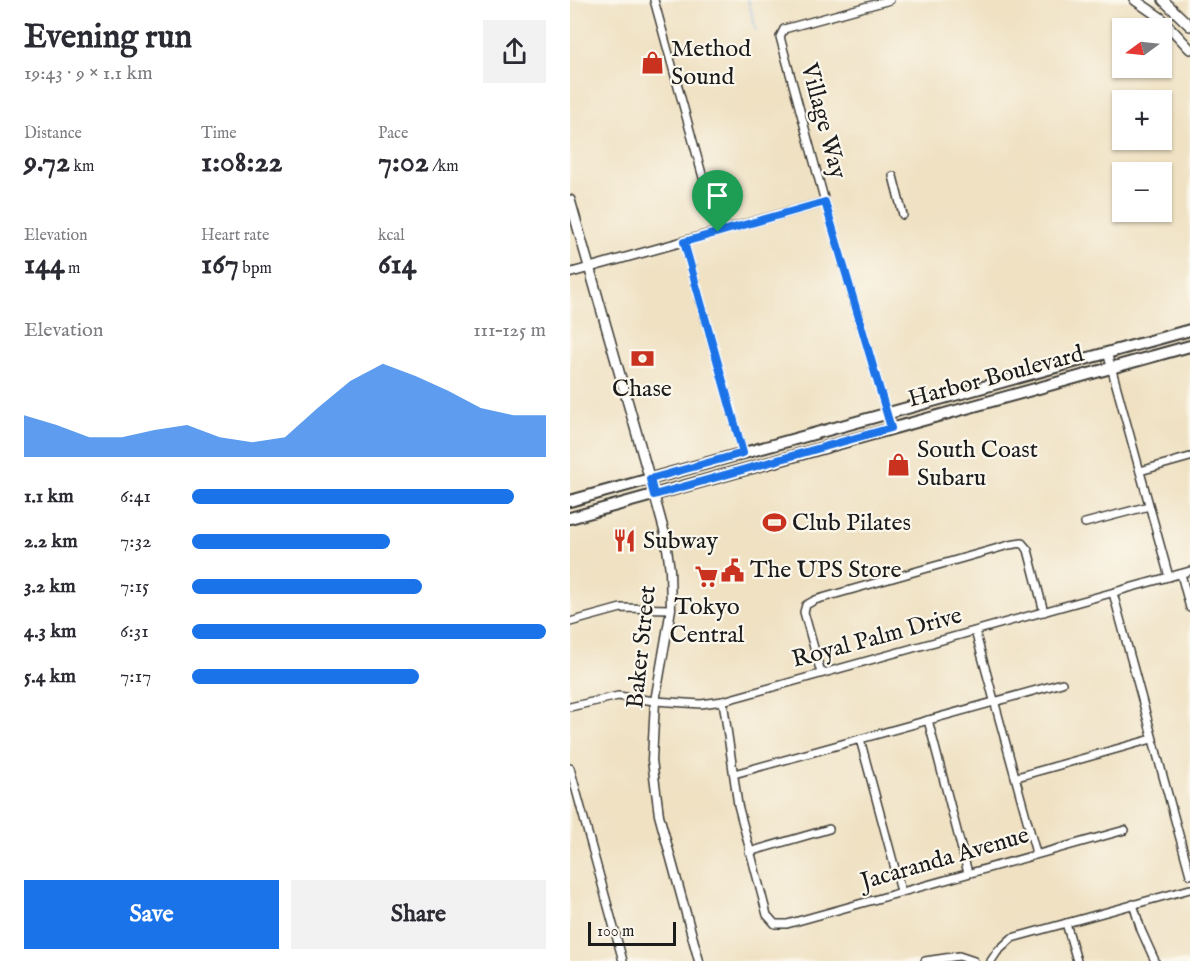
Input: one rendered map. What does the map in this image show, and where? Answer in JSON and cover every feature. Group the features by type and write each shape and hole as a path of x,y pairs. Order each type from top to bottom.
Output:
{"main road":[{"path":"1135,0 1161,18 1190,49"},
{"path":"1163,0 1190,26"},
{"name":"Baker Street","path":"570,200 654,495"},
{"name":"Harbor Boulevard","path":"570,501 1190,330"},
{"name":"Harbor Boulevard","path":"570,518 1190,346"}],"street":[{"path":"654,0 718,232"},
{"name":"Village Way","path":"890,0 784,28 780,37 891,428"},
{"path":"893,176 903,215"},
{"path":"570,273 825,202"},
{"path":"684,242 743,453"},
{"path":"1107,352 1169,577"},
{"path":"1140,471 1190,458"},
{"name":"Baker Street","path":"654,495 670,570 671,609 655,701 652,760 659,815 699,961"},
{"path":"1085,523 1149,506"},
{"path":"821,673 804,612 806,605 815,600 1009,545 1022,543 1028,550 1044,612"},
{"name":"Royal Palm Drive","path":"570,707 618,696 701,704 723,701 1190,571"},
{"path":"1181,574 1190,608"},
{"path":"1113,593 1190,875"},
{"path":"570,622 621,608 671,609"},
{"path":"975,631 1017,777 1036,853"},
{"path":"734,774 1062,683"},
{"path":"723,701 738,805 749,852 829,829"},
{"path":"928,720 968,873"},
{"path":"860,739 900,891"},
{"path":"1017,777 1152,739"},
{"path":"570,768 623,961"},
{"name":"Jacaranda Avenue","path":"749,852 767,915 775,924 787,924 1125,830"},
{"path":"991,961 997,951 1012,938 1190,889"},
{"path":"1133,904 1141,930 1155,961"},
{"path":"1066,923 1077,961"},
{"path":"925,961 959,956 974,961"}],"waterway":[{"path":"748,0 756,30"}],"place":[{"name":"Method Sound","path":"653,63"},
{"name":"Chase","path":"642,359"},
{"name":"South Coast Subaru","path":"899,464"},
{"name":"Club Pilates","path":"774,523"},
{"name":"Subway","path":"625,541"},
{"name":"The UPS Store","path":"732,570"},
{"name":"Tokyo Central","path":"707,577"}],"route":[{"path":"825,202 891,428 654,495 650,479 743,453 684,242 718,232 825,202"}]}
